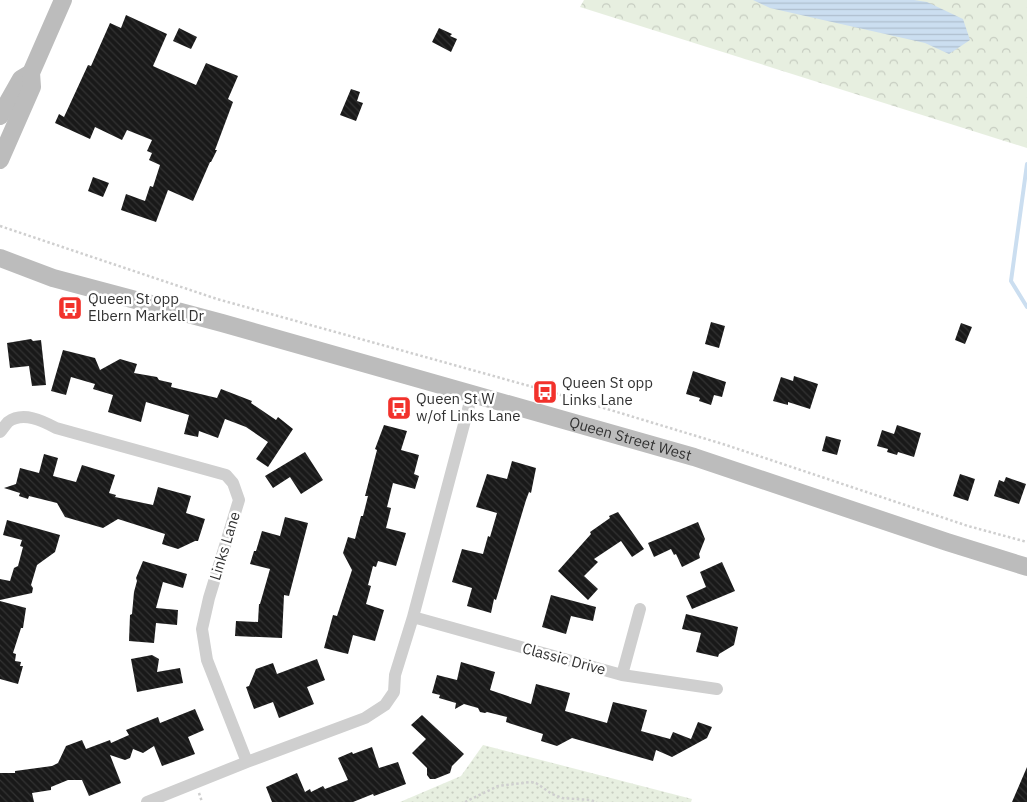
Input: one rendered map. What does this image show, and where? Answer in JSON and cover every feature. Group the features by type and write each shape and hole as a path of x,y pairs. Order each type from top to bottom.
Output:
{"main road":[{"path":"0,160 32,87 31,73 63,0"},
{"path":"0,116 21,79 31,73"},
{"name":"Queen Street West","path":"0,258 53,278 222,323 694,457 1027,567"}],"street":[{"path":"147,802 247,762 366,718 385,705 394,692 395,675 413,617 472,394"},
{"name":"Links Lane","path":"0,432 9,421 23,418 39,419 56,428 226,475 233,483 239,500 209,598 202,630 207,660 247,762"},
{"path":"622,675 640,609"},
{"name":"Classic Drive","path":"413,617 622,675 717,689"}],"path":[{"path":"0,226 216,299 560,395 726,445 968,526 1027,542"},
{"path":"465,802 498,786 531,782 562,798 597,802"}],"green space":[{"path":"584,0 1027,0 1027,148 580,7"},
{"path":"483,745 692,799 691,802 400,802 461,776"}],"water":[{"path":"753,0 914,0 927,2 963,19 970,40 949,54 925,43 770,8"}],"building":[{"path":"126,15 167,34 153,66 196,85 206,63 238,76 228,99 233,102 215,150 217,150 193,201 168,190 156,222 121,210 126,194 145,201 150,186 153,187 160,165 149,160 152,153 147,151 152,140 127,130 122,140 95,127 90,139 55,123 59,114 64,117 88,65 91,66 110,23 121,28"},
{"path":"179,28 197,37 191,49 173,41"},
{"path":"439,28 452,34 450,36 457,39 451,52 432,42"},
{"path":"351,89 360,92 357,101 363,103 356,121 340,115"},
{"path":"93,177 109,183 103,197 88,191"},
{"path":"711,322 725,326 719,348 705,344"},
{"path":"961,323 972,327 965,344 955,340"},
{"path":"31,339 33,341 41,340 46,385 32,386 29,366 10,368 7,343"},
{"path":"63,350 95,358 100,370 120,359 137,364 134,373 157,377 159,380 172,383 171,387 217,398 221,389 252,401 251,403 276,420 278,417 293,429 268,467 256,459 268,442 246,427 225,419 218,438 199,431 198,437 184,434 189,415 146,402 141,422 108,412 113,395 93,389 95,384 71,377 66,395 51,391"},
{"path":"693,371 726,382 722,397 714,395 711,405 699,401 700,398 686,394"},
{"path":"794,376 818,384 810,409 788,402 788,405 773,401 781,377 793,381"},
{"path":"384,425 407,431 401,450 419,455 414,474 419,476 415,489 393,483 387,507 391,508 386,528 406,533 396,566 378,561 376,567 373,566 368,585 371,586 366,604 384,610 375,641 353,635 348,654 324,648 333,615 337,616 352,570 343,553 348,537 355,539 361,516 363,516 368,496 365,496 377,450 375,449"},
{"path":"897,425 921,433 914,457 898,452 897,455 887,452 888,449 877,446 882,430 894,434"},
{"path":"826,436 841,440 837,455 822,451"},
{"path":"305,452 323,480 301,494 290,477 273,488 265,476"},
{"path":"44,454 58,458 53,476 76,482 82,465 115,475 109,493 116,495 115,497 153,505 158,487 191,496 186,513 205,519 198,541 178,549 162,544 165,534 118,519 103,528 65,517 57,503 29,496 28,499 19,496 20,493 4,488 16,484 20,468 39,473"},
{"path":"512,461 536,468 531,493 529,492 526,500 491,613 467,606 472,588 452,582 462,549 483,554 488,536 490,537 497,513 476,507 487,474 507,479"},
{"path":"960,474 975,479 968,501 953,496"},
{"path":"1006,477 1026,484 1019,504 994,496 999,480 1004,482"},
{"path":"618,512 644,549 632,557 621,541 594,559 598,562 584,576 598,589 588,600 558,571 591,534 590,532 610,518 609,516"},
{"path":"285,517 308,523 289,596 284,595 282,638 235,636 236,621 258,622 259,604 270,569 250,564 262,531 280,536"},
{"path":"7,520 60,535 55,552 37,565 31,585 33,588 32,593 0,600 0,579 10,581 14,568 18,566 23,547 20,546 22,540 3,535"},
{"path":"698,522 705,539 699,554 700,558 682,567 676,554 674,555 671,549 654,557 648,543"},
{"path":"143,561 187,574 183,588 163,582 156,608 178,610 177,625 156,623 154,643 129,641 130,615 132,614 136,578"},
{"path":"722,562 735,591 692,609 686,596 706,587 700,572"},
{"path":"551,595 596,607 593,621 571,616 566,634 542,627"},
{"path":"0,601 26,608 23,628 21,628 13,653 16,654 15,661 21,662 20,666 23,666 18,684 0,679"},
{"path":"686,614 738,627 734,645 719,654 718,657 696,652 701,633 682,629"},
{"path":"152,655 159,659 157,672 180,668 183,683 137,692 131,659"},
{"path":"317,659 325,680 307,687 314,704 279,718 273,702 254,709 246,687 249,686 256,669 273,663 277,674"},
{"path":"461,662 495,672 490,690 531,704 536,684 570,693 565,711 607,723 613,702 647,710 641,731 670,739 673,732 691,739 698,722 712,727 707,738 672,757 656,750 653,761 572,738 557,746 541,741 543,734 506,722 507,717 480,712 478,708 464,704 455,709 456,703 439,698 440,695 432,693 437,675 457,680"},
{"path":"195,709 204,730 188,737 195,754 162,766 154,746 143,753 133,749 130,758 125,760 110,755 121,783 89,796 82,780 68,780 51,787 51,790 32,793 34,802 0,802 0,773 15,773 15,771 52,766 58,763 66,746 82,740 86,749 110,740 111,743 129,735 126,730 158,717 160,723"},
{"path":"422,715 464,754 452,766 450,773 435,779 430,779 427,775 427,768 412,753 426,739 411,725"},
{"path":"372,747 379,768 398,762 406,784 353,802 272,802 266,787 297,773 305,792 310,789 311,792 323,786 325,789 348,780 338,758"},
{"path":"1027,767 1027,802 1012,802"}],"waterway":[{"path":"1027,164 1011,281 1027,307"}],"place":[{"name":"Queen St opp Elbern Markell Dr","path":"70,308"},
{"name":"Queen St opp Links Lane","path":"545,392"},
{"name":"Queen St W w/of Links Lane","path":"399,408"}]}
